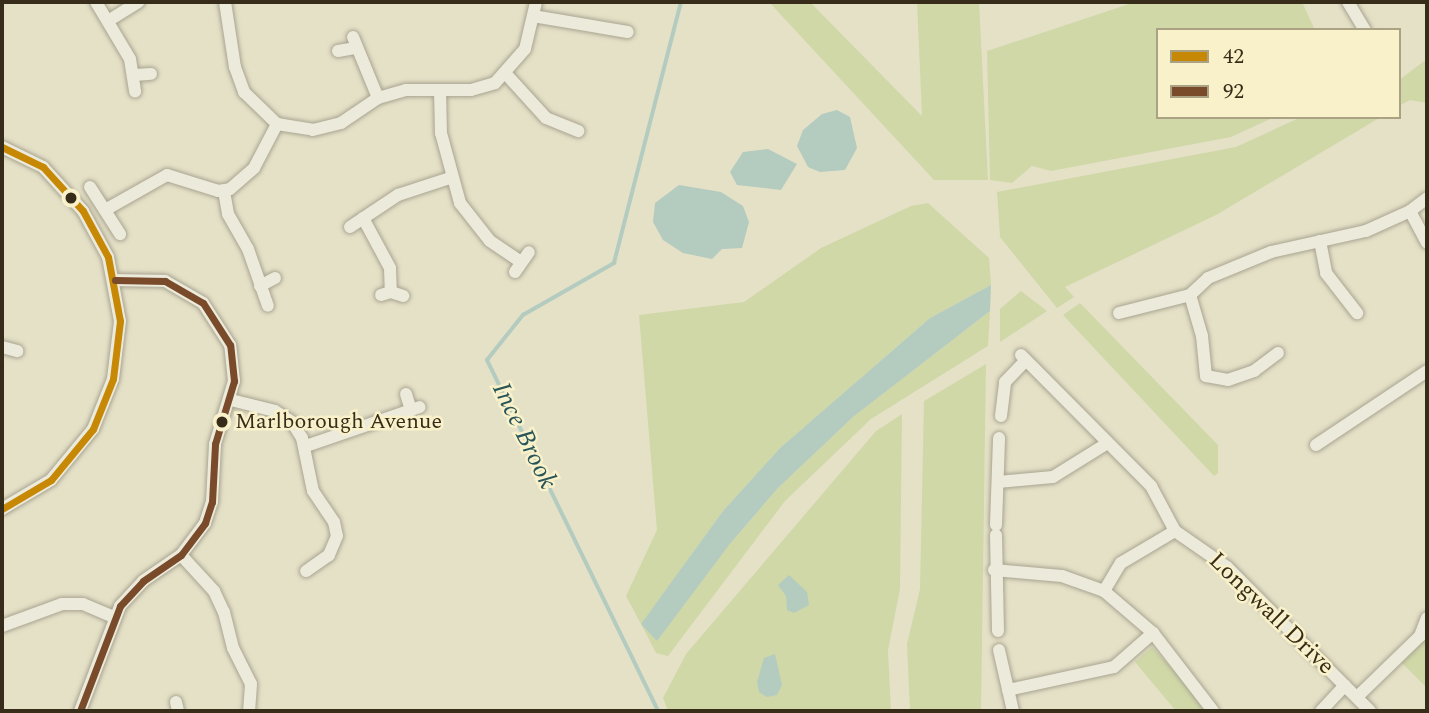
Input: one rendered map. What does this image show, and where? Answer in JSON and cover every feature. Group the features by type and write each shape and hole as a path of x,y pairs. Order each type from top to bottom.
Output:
{"street":[{"path":"96,2 135,75 135,92"},
{"path":"108,21 139,2"},
{"path":"225,2 238,79 252,103 277,124 313,130 328,128 378,98 406,90 485,87 506,74 524,49 536,2"},
{"path":"1349,2 1364,28"},
{"path":"533,16 615,22 628,32"},
{"path":"338,51 354,42 378,98"},
{"path":"135,75 151,74"},
{"path":"506,74 546,118 579,130"},
{"path":"440,90 441,133 450,178 468,217 491,241 522,262"},
{"path":"224,191 254,168 277,124"},
{"path":"2,147 32,160 63,186 99,235 115,279 120,339 101,415 51,480 2,509"},
{"path":"105,210 167,175 224,191"},
{"path":"350,227 398,195 450,178"},
{"path":"90,187 120,234"},
{"path":"224,191 228,214 248,249 268,306"},
{"path":"1119,313 1190,295 1208,278 1240,264 1320,240 1366,231 1410,211 1427,198"},
{"path":"1410,211 1427,243"},
{"path":"363,218 390,268 392,294"},
{"path":"1320,240 1326,273 1357,313"},
{"path":"260,286 275,278"},
{"path":"80,711 113,617 135,588 181,555 200,534 209,512 213,454 231,400 233,359 225,332 212,312 194,296 164,281 115,279"},
{"path":"1190,295 1202,336 1206,376 1228,380 1254,371 1278,353"},
{"path":"2,347 16,351"},
{"path":"1001,416 1005,382 1024,357 1106,444 1151,486 1175,531 1121,563 1104,591"},
{"path":"1316,445 1427,371"},
{"path":"306,446 416,408 405,394"},
{"path":"231,400 284,416 306,446 313,491 334,522 337,536 329,555 304,571"},
{"path":"998,631 994,570 999,438"},
{"path":"998,482 1054,477 1106,444"},
{"name":"Longwall Drive","path":"1175,531 1227,567 1370,711"},
{"path":"181,555 214,592 225,612 233,648 251,684 249,711"},
{"path":"994,570 1062,576 1104,591 1153,633 1213,711"},
{"path":"2,626 62,604 83,604 113,617"},
{"path":"1357,697 1420,636 1427,618"},
{"path":"1008,690 1114,667 1153,633"},
{"path":"999,650 1013,711"},
{"path":"1321,711 1345,685"}],"green space":[{"path":"769,2 810,2 922,116 917,2 979,2 988,180 934,180"},
{"path":"1135,2 1302,2 1314,28 1156,28 1156,119 1271,119 1231,137 1051,171 1032,166 1012,183 990,180 987,51"},
{"path":"1427,59 1427,103 1410,100 1401,105 1401,78"},
{"path":"1297,119 1378,119 1216,215 1065,287 1074,297 1057,308 1000,237 997,192 1236,147"},
{"path":"928,203 989,258 991,285 930,318 780,448 723,511 641,625 626,596 657,530 639,315 744,302 821,248 911,206"},
{"path":"1021,291 1047,311 1000,342 1000,309"},
{"path":"1080,303 1218,445 1218,473 1214,476 1063,315"},
{"path":"990,311 988,346 871,419 785,501 668,656 656,653 641,625 729,545 778,488 853,417"},
{"path":"986,364 981,711 910,711 907,644 920,589 924,401"},
{"path":"902,414 900,589 888,650 891,711 668,711 663,698 686,654 876,431"},
{"path":"1427,635 1427,688 1398,659 1420,636"},
{"path":"1152,647 1185,683 1204,711 1176,711 1135,662"}],"shaded area":[{"path":"837,110 850,117 857,148 845,170 820,172 808,167 797,146 803,130 822,114"},
{"path":"768,149 797,164 781,190 737,185 730,172 743,152"},
{"path":"679,185 721,192 743,206 749,222 742,248 722,249 712,259 683,253 663,240 653,222 655,203"},
{"path":"991,285 990,311 853,417 778,488 729,545 657,641 641,624 723,511 780,448 930,318"},
{"path":"789,575 807,592 809,605 794,613 787,610 786,596 778,585"},
{"path":"775,654 782,685 777,695 767,697 759,692 757,682 764,658"}],"waterway":[{"name":"Ince Brook","path":"658,711 487,360 523,315 614,263 681,2"}],"transit line":[{"name":"42","path":"2,147 43,167 83,211 108,257 120,321 113,379 93,429 51,480 2,509"},
{"name":"92","path":"80,711 120,606 143,581 181,555 205,523 212,502 215,444 234,381 230,345 203,303 165,281 115,280"}],"place":[{"name":"Marlborough Avenue","path":"222,422"}]}
